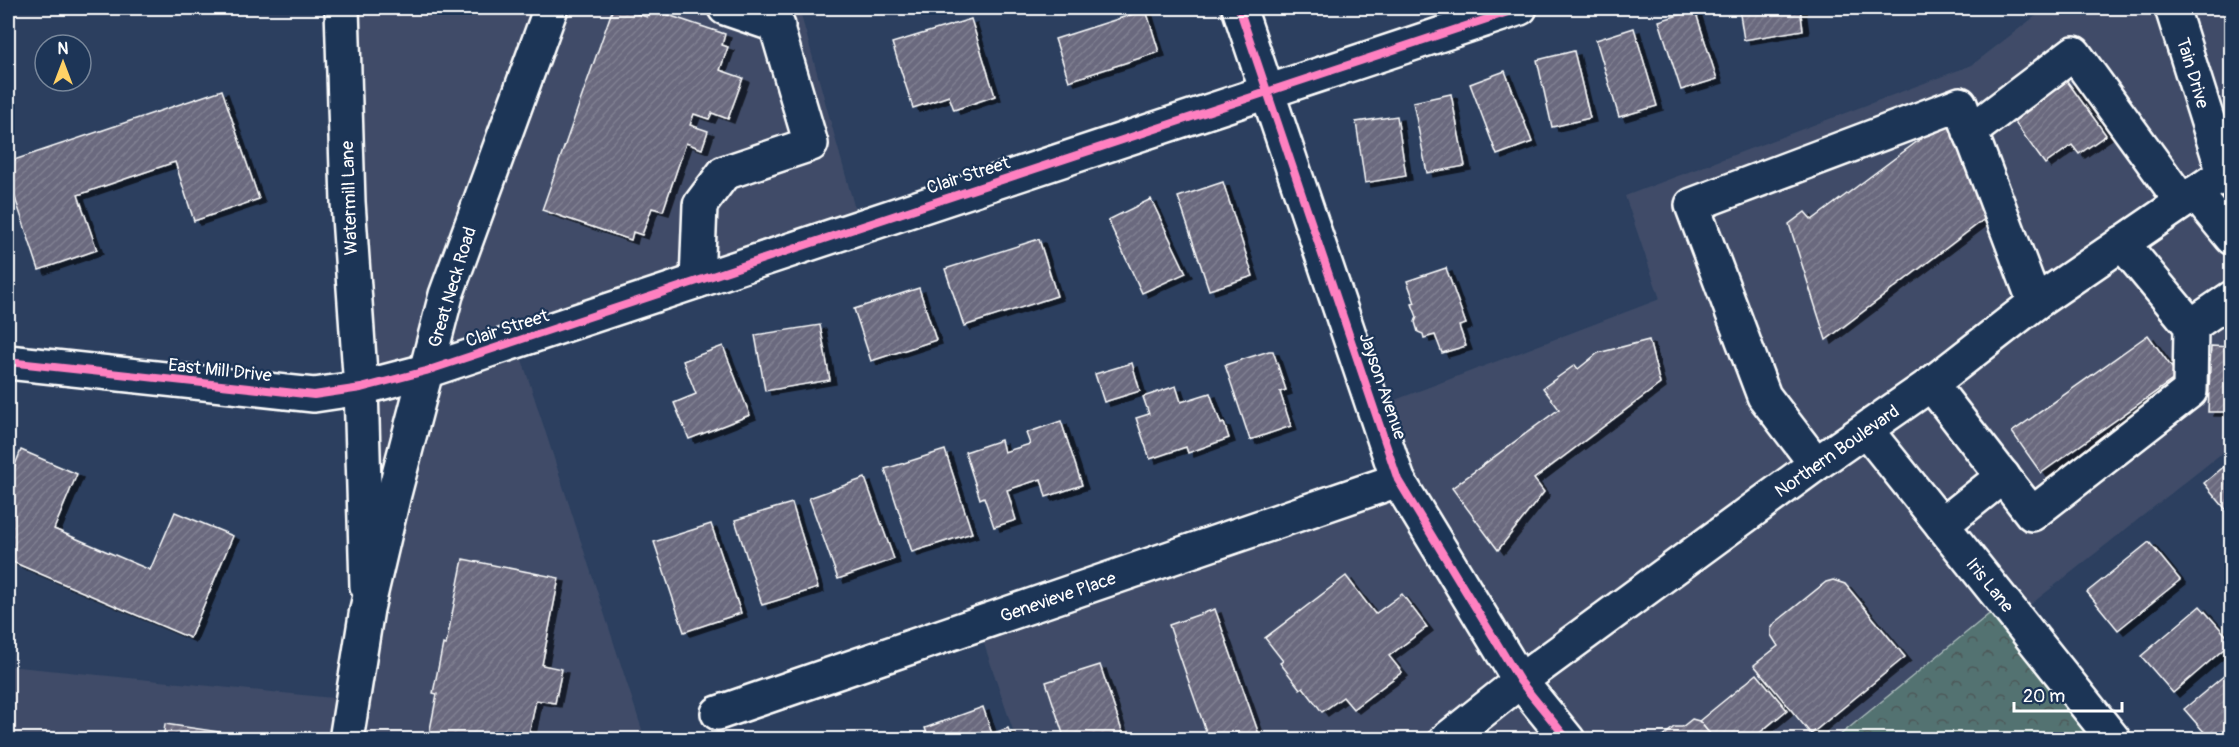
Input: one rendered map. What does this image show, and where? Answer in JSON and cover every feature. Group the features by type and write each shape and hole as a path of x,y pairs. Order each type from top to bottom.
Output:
{"street":[{"name":"Watermill Lane","path":"342,8 348,202 361,388"},
{"name":"Great Neck Road","path":"346,740 367,609 394,494 446,295 551,8"},
{"path":"697,281 700,205 724,173 811,144 774,17 725,8"},
{"name":"Jayson Avenue","path":"1239,8 1398,480 1520,681 1568,740"},
{"name":"Clair Street","path":"426,371 1520,8"},
{"name":"Tain Drive","path":"2172,8 2228,170"},
{"path":"1970,132 2074,53 2188,197 2232,238"},
{"path":"1816,464 1764,396 1692,205 1960,104 2035,303"},
{"name":"Northern Boulevard","path":"1446,740 1520,681 1816,464 1931,384 2035,303 2228,170"},
{"path":"1931,384 2032,514 2190,391 2191,326 2122,243"},
{"path":"2191,326 2232,298"},
{"name":"East Mill Drive","path":"8,362 314,395 361,388 426,371"},
{"name":"Great Neck Road","path":"361,388 367,609"},
{"name":"Iris Lane","path":"1866,430 2114,740"},
{"path":"1942,525 2003,476"},
{"name":"Genevieve Place","path":"718,713 1398,480"}],"shaded area":[{"path":"342,8 799,8 860,227 516,341 645,739 8,739 8,666 353,700 360,666"},
{"path":"2046,8 2231,8 2231,446 2016,616 2003,602 1834,739 1016,739 979,629 1398,481 1374,408 1660,299 1625,196 1972,65"}],"green space":[{"path":"2004,602 2114,740 1834,740"}],"building":[{"path":"613,8 647,17 650,9 725,34 722,45 728,47 720,70 743,78 728,119 712,113 709,119 694,114 690,125 708,131 702,149 686,143 663,211 652,208 642,235 633,232 631,240 542,210"},
{"path":"1739,8 1800,8 1803,30 1744,40"},
{"path":"1146,10 1159,52 1069,81 1055,39"},
{"path":"1695,10 1717,79 1681,90 1659,21"},
{"path":"971,19 995,96 954,110 949,96 913,108 892,43"},
{"path":"1634,28 1657,106 1619,117 1596,40"},
{"path":"1574,51 1590,118 1552,127 1537,60"},
{"path":"1505,71 1532,142 1497,155 1470,84"},
{"path":"2067,81 2106,135 2079,154 2072,145 2045,164 2013,120"},
{"path":"222,90 259,199 194,221 175,162 78,195 97,250 39,270 8,177 8,162"},
{"path":"1451,94 1465,166 1427,173 1413,102"},
{"path":"1397,116 1406,176 1365,183 1356,122"},
{"path":"1946,120 1954,122 1987,217 1826,340 1789,224 1805,212 1812,220"},
{"path":"1223,182 1253,276 1209,290 1178,197"},
{"path":"1151,199 1186,273 1142,293 1108,220"},
{"path":"1039,239 1057,296 964,326 945,269"},
{"path":"1446,268 1466,324 1459,326 1466,346 1442,353 1435,335 1424,338 1423,334 1418,332 1415,322 1417,317 1412,304 1415,303 1407,281"},
{"path":"919,288 936,340 871,361 854,309"},
{"path":"820,325 830,380 765,391 755,335"},
{"path":"2148,335 2178,376 2041,473 2012,432"},
{"path":"1649,340 1660,384 1534,479 1544,492 1498,550 1452,488 1559,409 1543,388 1575,365 1578,369 1598,353"},
{"path":"723,346 750,415 689,439 674,403 696,394 683,361"},
{"path":"2211,346 2232,347 2232,412 2208,412"},
{"path":"1273,351 1286,390 1280,392 1291,426 1250,440 1225,365"},
{"path":"1132,363 1140,391 1104,402 1095,374"},
{"path":"1176,386 1181,402 1210,393 1221,424 1224,423 1229,438 1188,453 1186,447 1150,459 1136,418 1149,414 1143,397"},
{"path":"1061,421 1082,485 1046,497 1041,479 1007,490 1016,520 994,527 984,497 980,499 965,452 1001,440 1004,452 1030,444 1026,433"},
{"path":"21,450 77,474 54,529 150,570 175,512 233,536 190,638 8,560 8,483"},
{"path":"945,450 972,533 912,552 885,469"},
{"path":"2232,460 2232,517 2204,483"},
{"path":"865,478 894,559 838,579 809,498"},
{"path":"792,503 818,588 762,605 735,520"},
{"path":"711,524 741,613 684,632 654,542"},
{"path":"2149,542 2180,580 2118,630 2087,592"},
{"path":"463,559 559,578 542,665 562,669 555,703 536,700 528,740 428,740 437,694 433,693 443,644 446,645"},
{"path":"1346,576 1375,614 1402,594 1427,627 1389,656 1402,672 1353,709 1343,697 1322,712 1303,687 1300,689 1280,663 1283,661 1265,638"},
{"path":"1833,580 1845,584 1905,657 1811,734 1754,665 1778,646 1771,635 1771,629 1775,623 1826,582"},
{"path":"2200,606 2232,642 2173,693 2141,656"},
{"path":"1215,609 1261,740 1209,740 1169,625"},
{"path":"1100,665 1125,740 1065,740 1046,682"},
{"path":"2232,669 2232,740 2211,740 2184,709"},
{"path":"1757,674 1787,710 1751,740 1715,740 1699,721"},
{"path":"983,707 992,734 1008,728 1013,740 929,740 925,728"},
{"path":"1692,719 1699,721 1715,740 1659,740 1674,727 1682,727"},
{"path":"165,724 267,739 267,740 163,740"}],"cycle path":[{"path":"1239,8 1398,480 1520,681 1568,740"},
{"path":"8,362 314,395 361,388 426,371 1520,8"}]}
